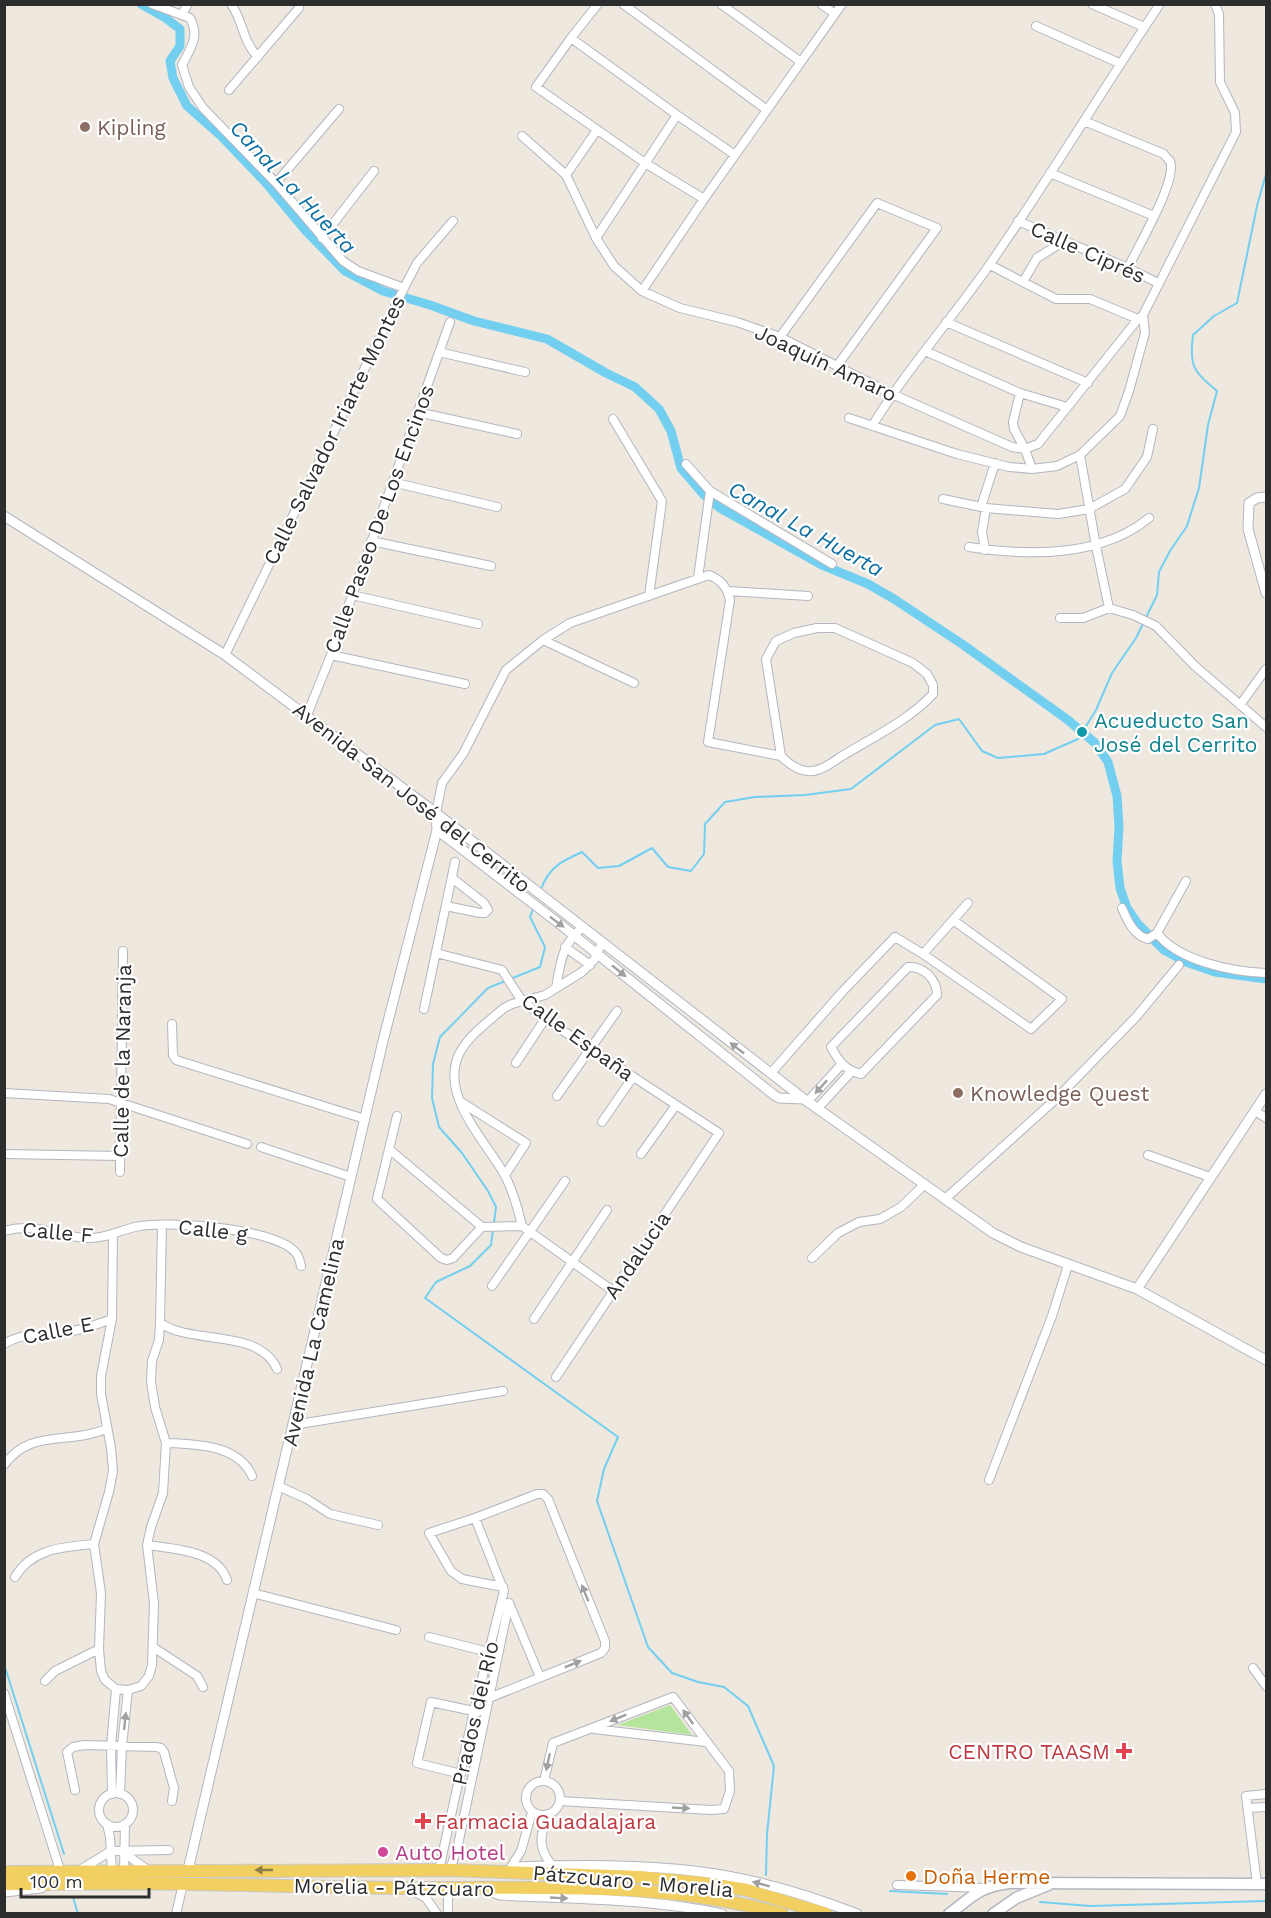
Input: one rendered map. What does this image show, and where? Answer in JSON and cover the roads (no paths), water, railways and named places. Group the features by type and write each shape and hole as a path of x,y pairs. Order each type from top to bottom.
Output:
{"main road":[{"name":"Pátzcuaro - Morelia","path":"4,1872 490,1870 638,1876 747,1890 826,1914"},
{"path":"950,1913 971,1895 984,1888 1009,1883 1262,1884"},
{"path":"993,1914 1016,1898 1054,1883"},
{"name":"Morelia - Pátzcuaro","path":"4,1884 590,1888 664,1892 746,1904 782,1914"}],"street":[{"path":"152,4 182,14 188,4"},
{"path":"231,4 240,20 245,40 258,57"},
{"path":"598,4 536,87 645,163 704,199"},
{"path":"623,4 767,110"},
{"path":"721,4 801,62"},
{"path":"821,4 835,15"},
{"path":"642,291 842,4"},
{"path":"1092,4 1144,27"},
{"path":"872,426 892,394 990,265 1119,63 1160,4"},
{"path":"1025,448 1038,444 1141,316 1236,132 1235,113 1220,82 1219,14 1215,4"},
{"path":"229,90 299,8"},
{"name":"Calle Salvador Iriarte Montes","path":"182,14 190,18 196,29 193,43 182,65 189,87 203,108 276,183 343,261 358,271 403,289 225,655"},
{"path":"1036,26 1119,63"},
{"path":"571,38 735,155"},
{"path":"276,183 339,109"},
{"path":"596,238 677,115"},
{"path":"1084,121 1164,154 1170,161 1169,185 1128,268"},
{"path":"566,175 597,130"},
{"name":"Joaquín Amaro","path":"522,136 566,175 596,238 614,266 642,291 680,308 736,322 780,337 892,394 1012,447 1025,448"},
{"path":"322,238 374,171"},
{"path":"1050,173 1154,216"},
{"path":"780,337 877,203 937,228 837,366"},
{"path":"403,289 417,263 453,221"},
{"name":"Calle Ciprés","path":"1018,221 1158,283"},
{"path":"1023,282 1037,258 1064,241"},
{"path":"990,265 1056,299 1090,299 1141,316"},
{"path":"849,418 957,454 1009,467 1032,469 1057,466 1080,455 1120,416 1144,333 1141,316"},
{"name":"Calle Paseo De Los Encinos","path":"307,715 331,655 450,322"},
{"path":"946,322 1088,383"},
{"path":"925,351 1020,393 1066,407"},
{"path":"439,352 525,372"},
{"path":"1020,393 1013,422 1014,429 1025,448 1032,469"},
{"path":"417,411 517,434"},
{"path":"613,418 662,501 649,596"},
{"path":"943,499 983,508 1058,513 1089,509 1125,489 1147,457 1153,429"},
{"path":"1080,455 1109,608"},
{"path":"985,550 982,532 983,508 995,463"},
{"path":"686,464 710,492 832,564"},
{"path":"392,482 497,507"},
{"path":"698,578 710,492"},
{"path":"1266,497 1257,498 1249,503 1248,529 1266,593"},
{"name":"Avenida San José del Cerrito","path":"4,516 225,655 435,813 806,1100 993,1233 1021,1247 1137,1289 1266,1360"},
{"path":"969,547 985,550 1062,552 1096,546 1132,532 1149,518"},
{"path":"371,541 491,566"},
{"path":"435,813 442,783 463,754 506,670 543,640 570,623 709,575 717,578 728,591 730,600 708,742 781,756 790,765 803,771 817,771 878,735 924,703 933,694 933,685 927,674 913,663 835,628 818,628 794,633 776,641 766,659 777,745 781,756"},
{"path":"728,591 808,596"},
{"path":"352,595 477,624"},
{"path":"1060,618 1083,618 1109,608 1133,615 1156,626 1195,666 1266,727"},
{"path":"543,640 634,683"},
{"path":"331,655 465,684"},
{"path":"1240,705 1266,669"},
{"name":"Avenida La Camelina","path":"188,1870 351,1177 436,830 435,813"},
{"name":"Avenida San José del Cerrito","path":"436,830 573,934 774,1095 779,1098 806,1100"},
{"path":"424,1009 455,862"},
{"path":"446,906 480,913 488,910 484,903 452,878"},
{"path":"1153,936 1186,881"},
{"path":"923,954 968,903"},
{"path":"1122,908 1142,938 1153,936 1195,960 1252,973 1266,973"},
{"path":"771,1073 836,999 895,937 1031,1029 1062,999 953,920"},
{"name":"Calle España","path":"555,988 565,947 573,934 582,928"},
{"name":"Calle España","path":"555,988 590,965 602,943"},
{"path":"565,947 590,965"},
{"name":"Calle de la Naranja","path":"120,1172 123,951"},
{"name":"Calle España","path":"436,953 498,968 505,974 522,1001 545,1019 719,1133"},
{"path":"945,1199 1057,1098 1136,1017 1179,965"},
{"path":"908,967 915,967 928,975 937,987 937,995 861,1074 851,1072 841,1065 831,1047 908,967"},
{"path":"555,988 536,998 504,1008 465,1045 454,1066 455,1084 472,1126 505,1175 517,1205 522,1226 613,1291"},
{"path":"557,1096 617,1011"},
{"path":"516,1063 545,1019"},
{"path":"172,1024 172,1055 176,1060 365,1119"},
{"path":"806,1100 841,1065"},
{"path":"817,1108 851,1072"},
{"path":"602,1122 633,1077"},
{"path":"774,1095 784,1092 784,1083"},
{"path":"4,1093 109,1099 247,1144"},
{"path":"1137,1289 1266,1094"},
{"path":"461,1102 526,1143 505,1175"},
{"path":"641,1154 676,1105"},
{"path":"1255,1111 1266,1118"},
{"path":"397,1116 377,1199 441,1258 447,1260 453,1258 485,1227 522,1226"},
{"name":"Andalucia","path":"556,1377 719,1133"},
{"path":"261,1147 351,1177"},
{"path":"389,1149 485,1227"},
{"path":"4,1154 120,1156"},
{"path":"1148,1155 1210,1177"},
{"path":"492,1286 565,1181"},
{"path":"812,1258 838,1233 859,1222 880,1219 901,1208 925,1184"},
{"path":"534,1319 607,1210"},
{"name":"Calle g","path":"112,1235 136,1227 203,1225 253,1233 287,1246 296,1253 301,1266"},
{"path":"112,1235 112,1318 101,1376 101,1394 113,1471 94,1544 101,1593 99,1649 101,1671 105,1680 116,1689 128,1690 141,1686 149,1676 152,1665 153,1603 147,1545 163,1493 166,1443 154,1407 151,1382 152,1361 159,1340 162,1226"},
{"name":"Calle F","path":"4,1231 17,1227 36,1227 87,1238 112,1235"},
{"path":"989,1480 1052,1316 1068,1265"},
{"name":"Calle E","path":"4,1344 17,1337 67,1332 112,1318"},
{"path":"160,1323 177,1331 227,1339 261,1349 273,1361 277,1369"},
{"path":"293,1425 503,1391"},
{"path":"4,1465 13,1454 33,1442 87,1435 107,1429"},
{"path":"166,1443 198,1444 216,1448 246,1464 252,1476"},
{"path":"278,1486 308,1499 330,1514 378,1525"},
{"path":"489,1698 601,1653 605,1648 548,1499 543,1494 537,1494 429,1533 451,1571 462,1579 504,1589"},
{"path":"475,1518 540,1677"},
{"path":"15,1577 22,1565 49,1550 65,1546 94,1544"},
{"path":"147,1545 195,1554 221,1569 227,1580"},
{"name":"Prados del Río","path":"444,1870 474,1711 504,1589"},
{"path":"253,1593 396,1630"},
{"path":"444,1870 458,1845 509,1603"},
{"path":"429,1637 498,1654"},
{"path":"153,1647 197,1676 202,1687"},
{"path":"45,1682 55,1671 99,1649"},
{"path":"1253,1668 1266,1686"},
{"path":"116,1689 111,1746 116,1794"},
{"path":"116,1794 128,1690"},
{"path":"4,1693 61,1873"},
{"path":"544,1782 552,1743 673,1697 729,1771 730,1791 724,1809 560,1801"},
{"path":"461,1774 417,1763 430,1702 485,1713"},
{"path":"591,1729 706,1742"},
{"path":"75,1790 67,1752 73,1747 84,1745 161,1748 174,1788 172,1801"},
{"path":"511,1867 521,1851 532,1812 527,1803 527,1792 534,1784 544,1782 558,1790 560,1801 543,1827 540,1842 546,1859 553,1866"},
{"path":"107,1824 116,1827 125,1824 132,1816 133,1810 129,1800 116,1794 107,1796 100,1805 100,1815 107,1824 111,1851 118,1871"},
{"path":"1262,1884 1246,1796 1266,1794"},
{"path":"1248,1808 1266,1807"},
{"path":"532,1812 550,1814"},
{"path":"118,1871 124,1852 125,1824"},
{"path":"77,1872 111,1851 169,1850"},
{"path":"124,1852 148,1870"},
{"path":"490,1870 553,1866 651,1867 703,1872 744,1880 819,1900 857,1914"},
{"path":"4,1892 28,1890 54,1884"},
{"path":"176,1914 183,1884"},
{"path":"897,1885 984,1888"},
{"path":"407,1888 426,1898 437,1914"},
{"path":"447,1888 448,1914"},
{"path":"481,1888 500,1895 639,1902 700,1909 722,1914"}],"waterway":[{"name":"Canal La Huerta","path":"141,4 180,29 180,46 170,61 173,78 187,106 221,136 345,271 383,291 474,321 547,339 635,387 659,409 671,431 681,468 704,495 720,508 822,565 868,584 894,599 962,644 1068,720 1095,743 1108,762 1117,796 1119,827 1117,861 1120,888 1127,908 1138,924 1164,950 1186,962 1215,972 1266,979"},
{"path":"541,889 552,870 568,858 582,852 598,868 619,866 652,848 668,867 691,871 704,854 705,824 725,802 755,797 805,795 851,789 935,725 959,719 982,751 998,758 1044,754 1078,739 1096,710 1112,673 1136,638 1157,595 1159,572 1187,526 1199,488 1208,425 1217,391 1194,367 1193,335 1214,316 1237,303 1266,174"},
{"path":"533,909 530,917 545,947 540,967 488,988 440,1037 433,1064 432,1098 439,1127 462,1153 496,1207 491,1245 470,1266 436,1282 425,1298 618,1437 604,1469 597,1501 648,1647 672,1673 698,1682 724,1687 748,1706 774,1766 767,1834 766,1875"},
{"path":"4,1664 64,1854"},
{"path":"890,1891 947,1894"},
{"path":"73,1897 78,1914"},
{"path":"1040,1902 1090,1906 1266,1901"}],"place":[{"name":"Kipling","path":"85,127"},
{"name":"Acueducto San José del Cerrito","path":"1082,732"},
{"name":"Knowledge Quest","path":"958,1093"},
{"name":"CENTRO TAASM","path":"1124,1751"},
{"name":"Farmacia Guadalajara","path":"423,1821"},
{"name":"Auto Hotel","path":"383,1852"},
{"name":"Doña Herme","path":"911,1876"}]}
